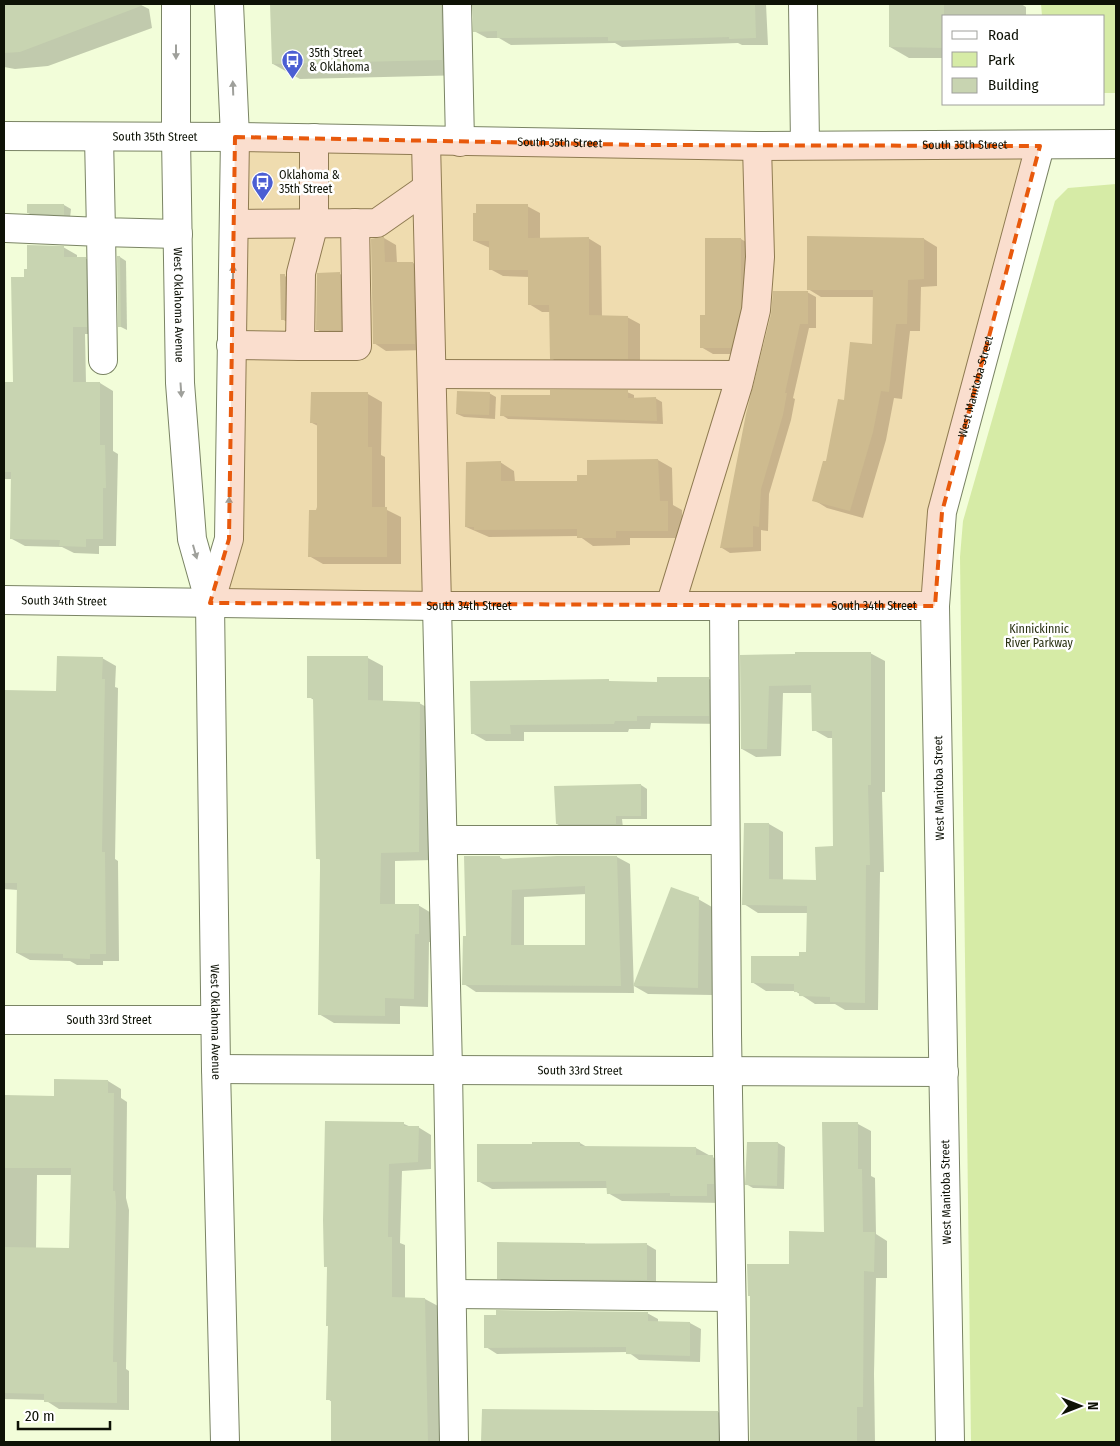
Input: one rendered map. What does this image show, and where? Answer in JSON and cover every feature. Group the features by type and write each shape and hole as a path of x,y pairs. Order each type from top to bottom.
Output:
{"street":[{"name":"West Oklahoma Avenue","path":"176,4 180,383 192,539 210,603 215,1020 225,1442"},
{"name":"West Oklahoma Avenue","path":"210,603 229,539 234,137 229,4"},
{"path":"458,4 460,142"},
{"path":"803,4 805,144"},
{"name":"South 35th Street","path":"4,136 314,138 426,142 757,146 805,144 1040,146 1116,144"},
{"path":"99,137 103,360"},
{"path":"300,346 301,273 314,222 314,138"},
{"path":"426,142 448,1070 454,1442"},
{"path":"670,606 740,375 756,310 760,257 757,146"},
{"name":"West Manitoba Street","path":"950,1442 935,606 942,512 1040,146"},
{"path":"234,224 377,222 428,188"},
{"path":"232,345 357,346 355,222"},
{"path":"6,228 178,234"},
{"path":"432,374 740,375"},
{"name":"South 34th Street","path":"4,600 437,606 935,606"},
{"path":"724,606 727,1071 734,1442"},
{"path":"443,840 725,840"},
{"name":"South 33rd Street","path":"4,1020 215,1020"},
{"name":"South 33rd Street","path":"216,1069 944,1072"},
{"path":"452,1294 731,1297"}],"highlighted area":[{"path":"235,137 646,145 1040,146 942,512 935,606 210,603 229,539"}],"green space":[{"path":"1041,4 1116,4 1116,93 1105,93 1105,15 1042,15"},
{"name":"Kinnickinnic River Parkway","path":"1116,184 1116,1442 971,1442 960,557 963,521 1055,201 1068,188"}],"building":[{"path":"4,4 141,4 141,6 20,52 4,53"},
{"path":"270,4 441,4 442,60 272,64"},
{"path":"473,4 755,4 756,38 729,39 729,37 608,41 608,37 497,38 497,31 473,32"},
{"path":"889,4 944,4 942,48 889,47"},
{"path":"27,204 64,204 64,215 27,213"},
{"path":"476,204 528,204 528,238 589,237 589,315 628,316 628,359 550,359 549,305 528,305 528,270 489,270 489,241 473,241 473,213 476,213"},
{"path":"384,236 385,262 413,262 415,344 373,344 371,239"},
{"path":"807,236 924,238 924,279 908,280 907,324 896,324 889,392 881,391 873,432 850,511 812,501 823,461 826,461 838,399 844,400 850,342 872,344 873,290 807,290"},
{"path":"705,238 741,238 741,308 731,348 700,348 700,315 705,315"},
{"path":"27,245 64,246 64,257 86,257 87,327 73,327 73,382 100,382 100,445 105,445 106,488 103,488 103,539 86,539 86,547 59,546 60,540 10,539 11,472 4,472 4,382 13,382 11,277 24,277 24,269 27,269"},
{"path":"117,256 120,256 121,327 118,327"},
{"path":"340,272 341,330 316,330 317,273"},
{"path":"280,274 285,274 285,320 281,320"},
{"path":"773,291 808,291 808,324 800,324 785,393 787,393 783,415 761,489 759,527 753,526 753,547 720,548 746,414 771,314"},
{"path":"550,390 628,390 628,398 656,397 657,421 500,416 501,395 550,395"},
{"path":"457,391 490,392 489,415 456,414"},
{"path":"311,392 368,392 368,447 372,447 372,507 387,507 387,557 308,557 309,510 316,510 317,507 317,423 310,423"},
{"path":"658,459 660,501 668,501 668,531 616,531 616,538 577,538 577,529 474,530 474,527 465,527 466,462 501,461 501,481 577,481 577,475 587,475 587,460"},
{"path":"795,652 871,652 871,785 868,785 870,865 866,865 865,1003 830,1002 830,997 799,996 799,992 794,992 794,984 751,983 751,956 799,956 799,952 806,952 807,906 742,905 744,823 769,823 769,879 816,880 815,847 833,846 832,731 812,731 811,685 769,686 767,749 741,749 740,655 795,654"},
{"path":"57,656 103,657 102,679 105,679 102,852 105,852 106,954 90,954 90,959 63,958 63,954 16,953 17,883 4,883 4,690 56,691"},
{"path":"307,656 368,656 368,700 420,702 419,852 381,853 380,904 419,904 419,934 415,934 414,999 385,998 385,1016 318,1015 320,859 316,859 313,698 307,698"},
{"path":"657,677 709,677 709,716 637,716 637,721 615,721 614,724 510,725 511,734 471,734 470,681 609,679 609,681 657,682"},
{"path":"641,784 641,816 616,816 616,824 556,824 554,786"},
{"path":"464,856 500,856 500,859 557,856 617,856 621,986 462,985 463,936 466,936","holes":["585,886 585,945 511,945 512,890"]},
{"path":"671,887 699,897 698,988 633,986"},
{"path":"54,1079 108,1080 108,1093 114,1093 113,1191 115,1191 116,1202 113,1362 117,1362 117,1403 44,1402 44,1394 4,1393 4,1247 69,1248 71,1168 4,1168 4,1095 54,1096"},
{"path":"325,1121 404,1122 404,1126 419,1126 418,1162 389,1164 388,1237 392,1237 392,1297 425,1298 428,1442 331,1442 331,1400 326,1400 328,1326 326,1326 327,1267 324,1267 323,1220"},
{"path":"822,1122 858,1122 858,1169 862,1169 863,1232 875,1232 874,1272 864,1271 863,1407 857,1407 857,1442 750,1442 750,1296 748,1296 747,1264 789,1264 789,1231 824,1232"},
{"path":"532,1142 580,1142 580,1146 696,1147 696,1155 713,1155 714,1184 707,1184 707,1196 670,1196 670,1193 607,1194 606,1181 477,1182 477,1144 532,1144"},
{"path":"747,1142 778,1142 777,1186 745,1185"},
{"path":"497,1242 647,1243 647,1280 497,1279"},
{"path":"496,1310 648,1312 648,1321 690,1322 690,1356 626,1354 626,1347 484,1348 484,1315 496,1315"},
{"path":"482,1409 718,1411 718,1442 481,1442"}],"place":[{"name":"35th Street & Oklahoma","path":"293,79"},
{"name":"Oklahoma & 35th Street","path":"263,201"}]}
